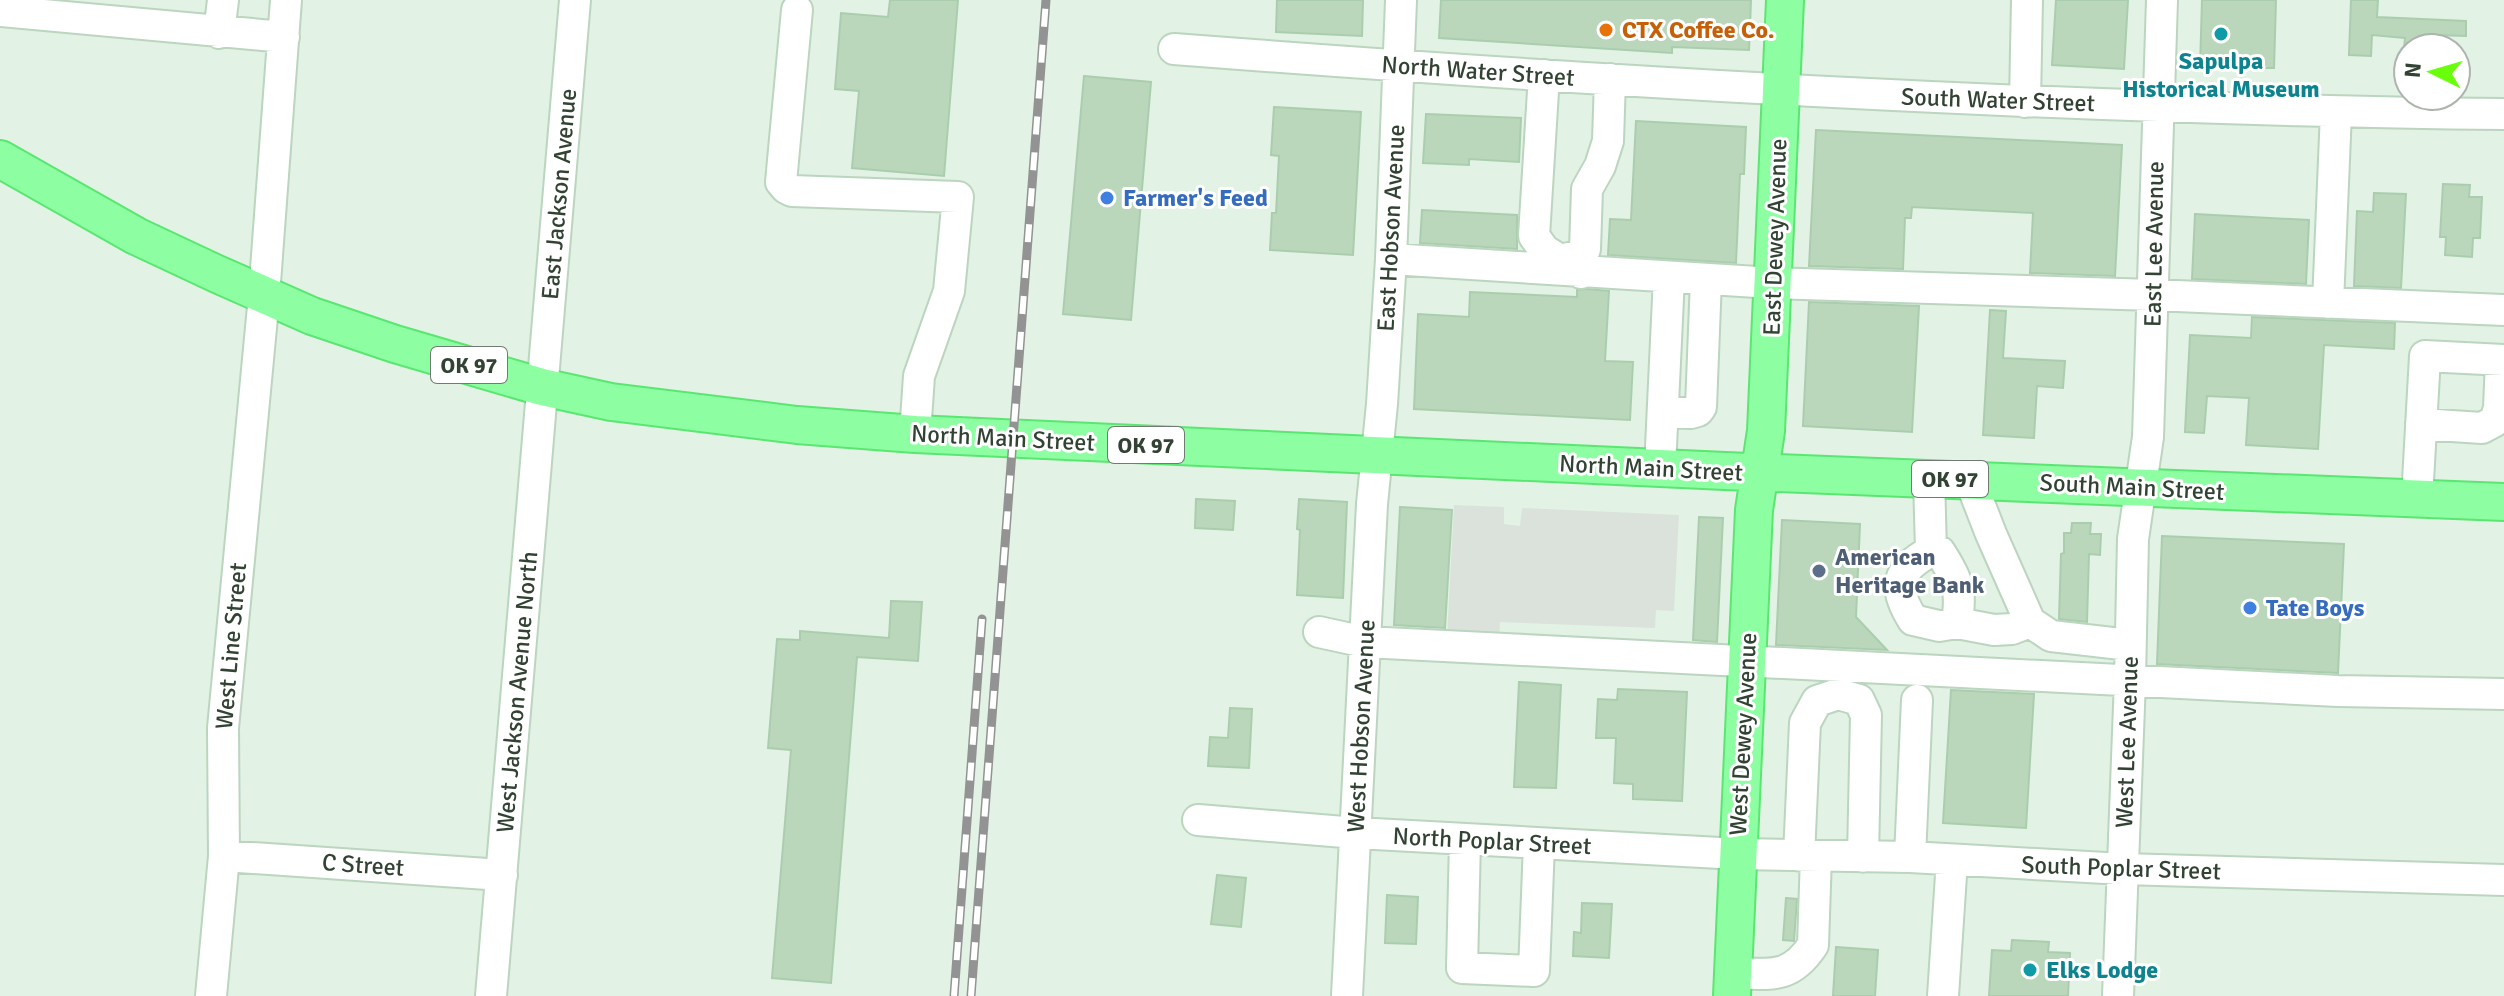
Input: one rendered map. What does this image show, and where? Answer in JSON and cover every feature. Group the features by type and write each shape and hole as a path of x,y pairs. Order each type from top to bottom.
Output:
{"main road":[{"name":"East Dewey Avenue","path":"1760,473 1766,431 1785,0"},
{"name":"OK 97","path":"0,159 136,236 264,296"},
{"name":"North Main Street","path":"264,296 395,344 542,387 679,412 915,434 1760,473"},
{"name":"South Main Street","path":"1760,473 2504,502"},
{"name":"West Dewey Avenue","path":"1732,985 1754,510 1760,473"}],"street":[{"path":"219,33 223,0"},
{"name":"West Line Street","path":"211,996 224,856 223,728 264,296 286,0"},
{"name":"East Jackson Avenue","path":"542,387 575,0"},
{"name":"East Hobson Avenue","path":"1377,455 1391,259 1401,0"},
{"path":"2025,102 2027,0"},
{"name":"East Lee Avenue","path":"2140,488 2148,437 2162,0"},
{"path":"797,10 781,182 786,188 792,191 958,197 949,291 919,376 915,434"},
{"path":"0,11 284,37"},
{"name":"North Water Street","path":"1174,49 1781,91"},
{"path":"1544,75 1534,236 1544,250 1560,260 1669,277 1773,283 2504,310"},
{"path":"1581,264 1585,249 1587,189 1600,166 1608,141 1610,79"},
{"name":"South Water Street","path":"1781,91 2336,112 2504,114"},
{"path":"2328,303 2336,112"},
{"path":"1391,259 1581,264"},
{"path":"1660,468 1669,277"},
{"path":"1663,412 1691,413 1701,407 1706,279"},
{"path":"2417,499 2421,424 2425,356 2503,360 2495,421 2482,428 2421,424"},
{"name":"West Jackson Avenue North","path":"491,996 542,387"},
{"name":"West Hobson Avenue","path":"1347,996 1377,455"},
{"path":"1929,478 1931,551"},
{"path":"1970,480 2030,622 2051,636 2130,645"},
{"name":"West Lee Avenue","path":"2118,996 2133,528 2140,488"},
{"path":"1957,623 1961,598 1954,573 1940,552 1931,551 1907,569 1900,582 1901,601 1913,620 1939,626 1957,623 1994,630 2012,629 2030,622"},
{"path":"1319,632 1365,642 1746,663 2338,691 2504,694"},
{"path":"1732,985 1789,971 1813,945 1805,723 1817,701 1838,694 1859,700 1866,715 1863,857"},
{"path":"1910,857 1917,700"},
{"name":"North Poplar Street","path":"1198,820 1465,840 1738,854"},
{"path":"1465,840 1462,968 1534,971 1539,844"},
{"name":"South Poplar Street","path":"1738,854 1910,857 2123,869 2504,880"},
{"name":"C Street","path":"224,856 502,875"},
{"path":"1943,996 1952,860"}],"shaded area":[{"path":"1454,505 1504,507 1504,524 1520,526 1522,508 1679,515 1674,611 1656,610 1655,628 1500,622 1499,640 1447,638"}],"building":[{"path":"890,0 958,0 944,176 852,168 859,91 835,89 841,13 888,17"},
{"path":"1277,0 1363,0 1362,36 1276,32"},
{"path":"1441,0 1751,0 1749,50 1672,47 1672,53 1439,38"},
{"path":"2056,0 2128,0 2124,69 2052,65"},
{"path":"2202,0 2276,0 2274,68 2200,68"},
{"path":"2351,0 2378,0 2377,17 2466,21 2466,32 2392,32 2392,37 2372,35 2371,56 2349,55"},
{"name":"Farmer's Feed","path":"1084,76 1151,82 1131,320 1063,314"},
{"path":"1274,107 1361,112 1353,255 1270,250 1272,213 1276,213 1279,156 1271,155"},
{"path":"1426,114 1521,118 1519,162 1469,159 1469,165 1423,163"},
{"path":"1636,121 1746,127 1744,174 1740,174 1736,263 1608,255 1610,219 1631,220"},
{"path":"1816,130 2122,145 2115,276 2030,273 2033,213 1912,207 1911,218 1905,218 1903,269 1809,266"},
{"path":"2443,184 2470,185 2469,197 2482,197 2480,238 2473,238 2472,257 2445,255 2446,237 2440,237"},
{"path":"2374,193 2406,194 2401,288 2354,286 2357,211 2373,212"},
{"path":"1422,210 1517,215 1517,249 1420,243"},
{"path":"2195,214 2309,220 2306,284 2192,279"},
{"path":"1577,290 1609,291 1605,361 1633,362 1630,420 1414,409 1418,314 1469,317 1470,292 1577,297"},
{"path":"1809,302 1919,306 1912,432 1803,426"},
{"path":"1990,310 2006,311 2003,358 2065,361 2063,388 2037,386 2034,438 1983,435"},
{"path":"2252,317 2395,323 2394,349 2324,345 2318,449 2246,445 2249,398 2207,396 2204,433 2185,432 2190,335 2251,338"},
{"path":"1196,499 1235,501 1233,530 1195,528"},
{"path":"1299,499 1347,502 1343,598 1297,595"},
{"path":"1400,507 1452,510 1445,628 1394,625"},
{"path":"1699,517 1723,518 1717,642 1693,640"},
{"name":"American Heritage Bank","path":"1782,520 1860,524 1856,617 1887,650 1776,645"},
{"path":"2072,523 2091,523 2090,534 2101,534 2100,555 2089,554 2087,622 2059,619 2061,554 2064,553 2064,533 2071,533"},
{"name":"Tate Boys","path":"2162,536 2344,544 2338,673 2157,664"},
{"path":"891,601 922,602 918,661 857,657 831,983 772,978 791,750 768,748 777,639 800,640 800,631 889,638"},
{"path":"1519,682 1561,685 1556,788 1514,787"},
{"path":"1618,689 1687,692 1682,801 1633,799 1633,784 1614,783 1616,738 1596,738 1598,699 1617,700"},
{"path":"1951,690 2034,694 2026,828 1943,823"},
{"path":"1230,708 1252,709 1249,768 1208,766 1210,737 1228,738"},
{"path":"1217,875 1246,878 1241,927 1211,924"},
{"path":"1387,895 1418,897 1416,944 1385,943"},
{"path":"1786,898 1797,899 1794,941 1783,940"},
{"path":"1582,903 1612,904 1609,958 1573,956 1574,932 1581,933"},
{"name":"Elks Lodge","path":"2012,940 2049,942 2048,952 2070,953 2068,996 1989,996 1992,950 2011,951"},
{"path":"1836,947 1878,950 1875,996 1833,996"}],"railway":[{"path":"971,996 1046,0"},
{"path":"954,996 982,619"}],"place":[{"name":"CTX Coffee Co.","path":"1606,30"},
{"name":"Sapulpa Historical Museum","path":"2221,34"},
{"name":"Farmer's Feed","path":"1107,198"},
{"name":"American Heritage Bank","path":"1819,571"},
{"name":"Tate Boys","path":"2250,608"},
{"name":"Elks Lodge","path":"2030,970"}]}
